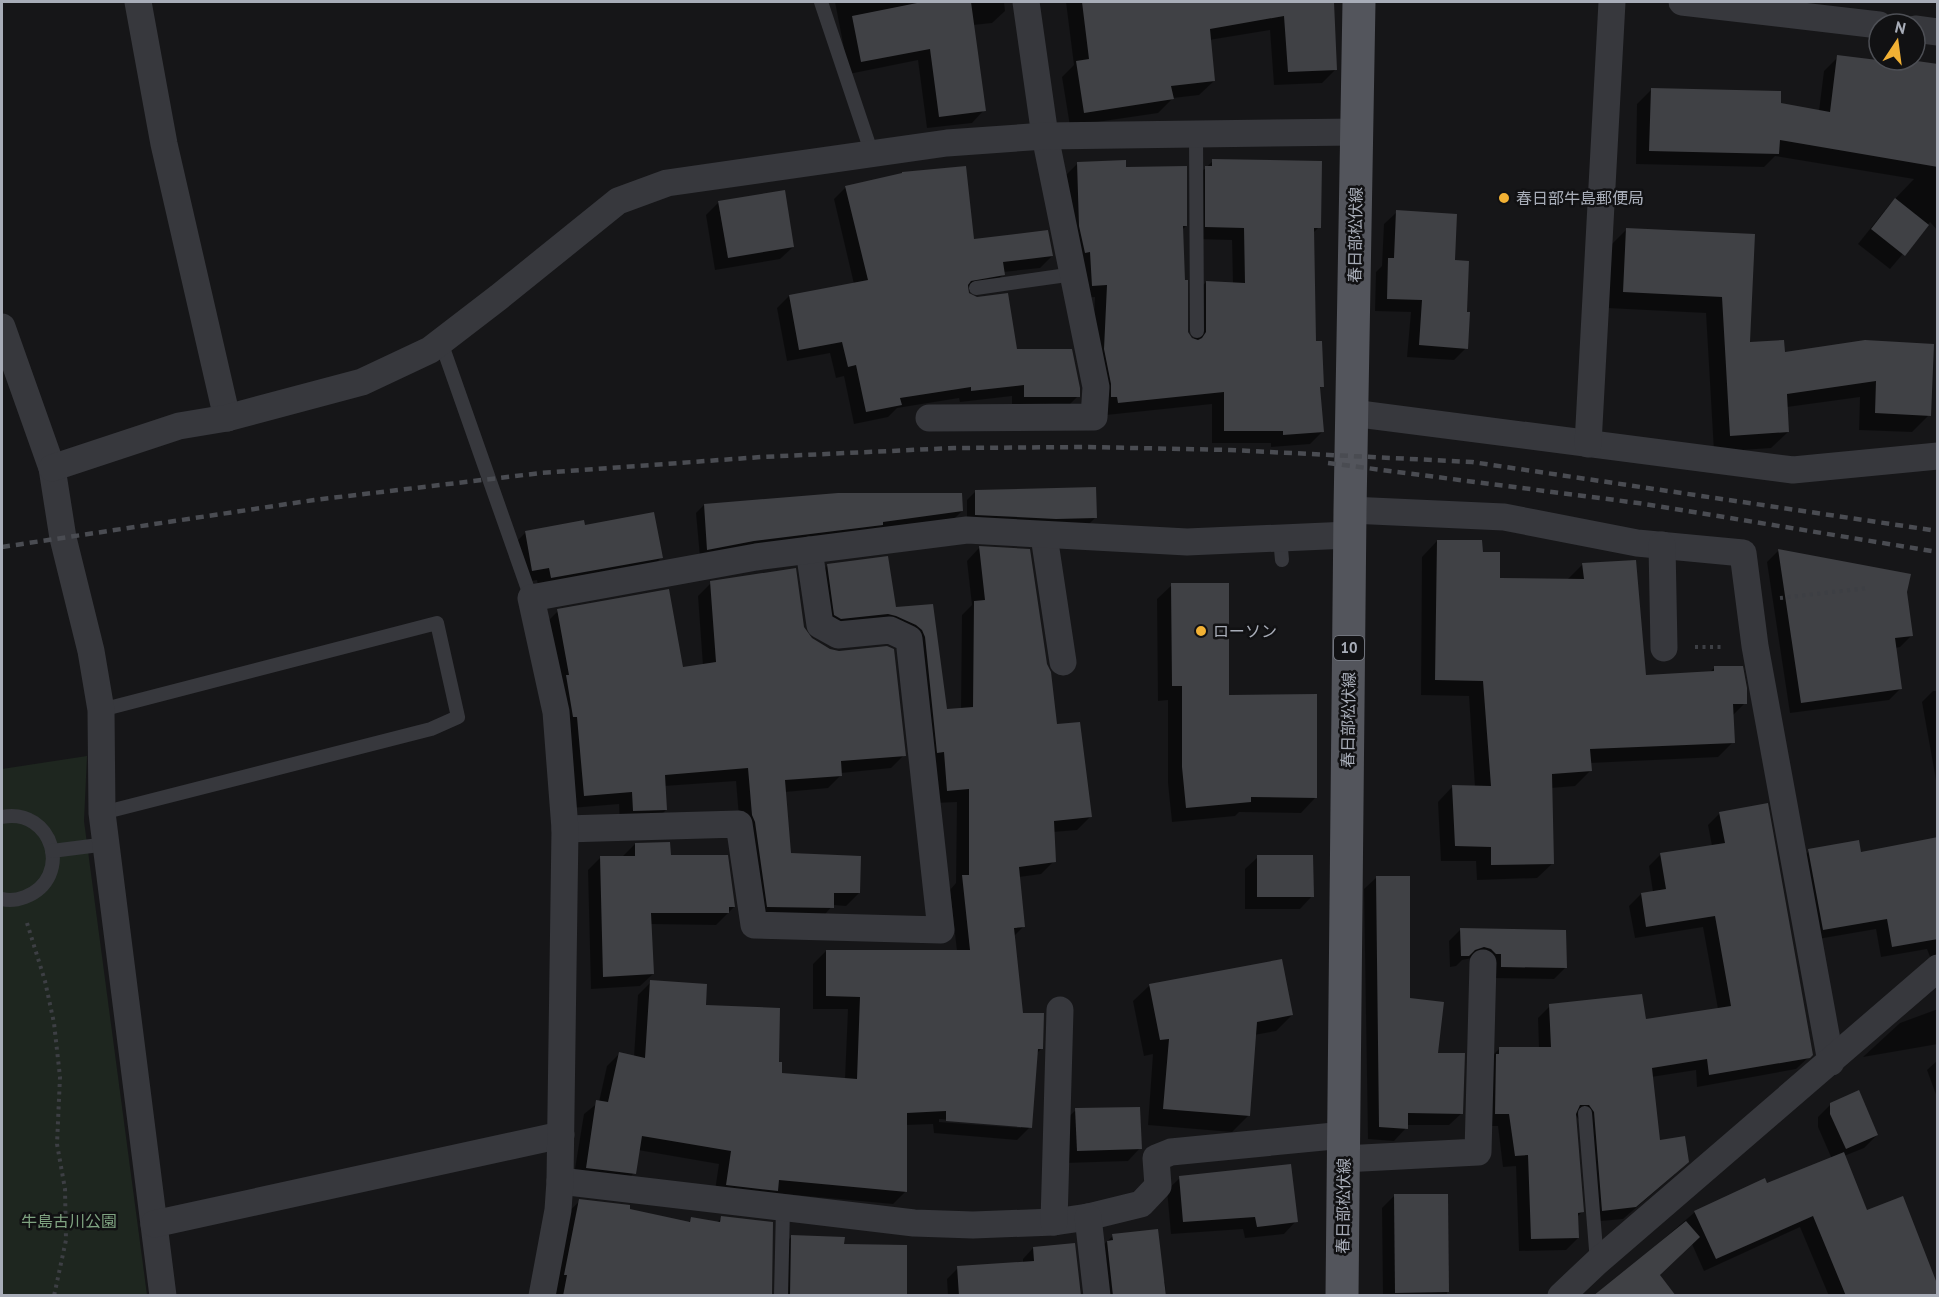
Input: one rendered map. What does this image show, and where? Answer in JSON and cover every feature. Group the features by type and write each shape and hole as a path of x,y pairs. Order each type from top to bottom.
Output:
{"main road":[{"name":"春日部松伏線","path":"1342,1296 1340,619 1349,523 1359,2"}],"street":[{"path":"138,2 164,144 227,418"},
{"path":"929,418 1094,417 1096,387 1045,136 1026,2"},
{"path":"1588,444 1612,2"},
{"path":"1682,2 1867,24"},
{"path":"52,468 180,426 227,418 362,382 430,350 618,201 667,183 947,143 1045,136 1357,132"},
{"path":"2,327 52,468 63,538 91,651 101,710 102,813 163,1296"},
{"path":"1352,413 1793,470 1938,456"},
{"path":"542,1296 558,1210 560,1181 565,829 556,712 531,598 756,556 967,530 1281,549 1349,523 1504,517 1637,543 1743,553 1755,646 1831,1062"},
{"path":"1044,536 1063,662"},
{"path":"1662,545 1664,648"},
{"path":"565,829 739,824 754,925 941,930 909,639 890,630 838,635 820,625 809,550"},
{"path":"560,1181 914,1223 973,1225 1054,1222 1088,1217 1141,1204 1158,1186 1156,1158 1172,1152 1343,1147 1478,1152 1483,963"},
{"path":"1561,1296 1597,1262 1938,968"},
{"path":"1054,1222 1060,1010"},
{"path":"154,1224 561,1135"},
{"path":"1088,1217 1097,1296"}],"lane":[{"path":"821,2 872,153"},
{"path":"1196,134 1197,331"},
{"path":"976,288 1074,274"},
{"path":"441,342 531,598"},
{"path":"101,710 438,623 458,717 431,729 102,813"},
{"path":"2,817 23,817 35,824 45,833 53,859 51,873 44,885 33,894 20,899 2,899"},
{"path":"52,851 106,844"},
{"path":"1585,1113 1597,1262"},
{"path":"781,1296 783,1208"}],"path":[{"path":"1786,597 1868,588"},
{"path":"1664,648 1755,646"},
{"path":"20,899 45,981 54,1023 60,1077 57,1143 64,1189 66,1240 54,1296"}],"green space":[{"name":"牛島古川公園","path":"87,756 84,821 147,1295 2,1296 2,769"}],"building":[{"path":"922,2 971,2 986,111 939,117 930,49 861,62 852,16"},
{"path":"1082,2 1334,2 1337,70 1288,72 1284,16 1210,29 1215,81 1171,86 1174,99 1084,113 1076,61 1089,59"},
{"path":"1837,55 1867,59 1867,72 1927,72 1927,62 1938,64 1938,167 1780,140 1779,154 1649,151 1651,88 1781,91 1781,103 1830,112"},
{"path":"1212,159 1322,161 1321,228 1314,228 1316,341 1322,341 1324,387 1320,387 1324,432 1283,435 1283,431 1224,431 1224,392 1118,403 1117,397 1111,397 1111,384 1104,349 1107,285 1092,286 1090,252 1085,253 1079,226 1077,162 1126,160 1126,167 1187,166 1187,226 1183,226 1185,280 1188,280 1188,332 1192,338 1198,340 1206,332 1206,281 1245,283 1244,228 1205,227 1205,166 1212,166"},
{"path":"966,166 974,239 1048,230 1053,256 1003,262 1005,275 971,281 968,285 969,293 977,297 1008,293 1017,349 1072,349 1080,397 1024,397 1024,385 971,391 971,387 900,398 902,405 866,412 856,365 848,367 842,342 799,350 789,295 868,280 845,186 902,172"},
{"path":"785,190 794,247 728,258 718,201"},
{"path":"1895,198 1929,225 1905,256 1871,229"},
{"path":"1396,210 1457,214 1455,260 1469,261 1468,349 1419,345 1422,300 1387,299 1388,258 1394,258"},
{"path":"1626,228 1755,234 1750,342 1784,340 1785,352 1865,340 1934,344 1931,416 1875,413 1876,381 1787,394 1789,432 1730,436 1722,297 1623,292"},
{"path":"1096,487 1097,518 1056,519 975,515 975,490"},
{"path":"838,493 962,493 963,511 883,522 883,525 754,541 707,550 704,504"},
{"path":"654,512 663,558 551,578 549,568 532,571 525,531 584,520 585,525"},
{"path":"1437,540 1482,540 1483,552 1500,552 1500,578 1584,579 1582,563 1636,560 1646,675 1714,671 1714,666 1743,666 1747,704 1733,704 1735,743 1590,749 1592,771 1552,774 1554,864 1491,865 1491,847 1455,846 1452,785 1491,786 1483,681 1435,680"},
{"path":"979,546 1030,549 1047,664 1051,672 1057,724 1080,722 1092,817 1054,821 1056,862 1019,867 1025,927 1014,928 1023,1013 1044,1013 1043,1049 1038,1049 1032,1128 946,1121 946,1111 907,1113 907,1192 779,1180 778,1191 726,1185 731,1151 642,1136 636,1174 586,1168 596,1100 608,1102 619,1052 645,1058 650,980 707,984 706,1005 780,1008 779,1062 782,1062 782,1073 857,1079 860,997 826,996 826,950 970,950 962,875 969,875 969,789 947,791 944,752 937,753 925,637 916,625 888,614 841,619 834,615 827,564 888,556 896,607 933,604 947,709 973,707 974,601 985,600"},
{"path":"1778,549 1911,574 1907,592 1913,636 1895,638 1902,689 1801,703"},
{"path":"796,568 804,627 812,638 830,649 839,651 887,646 894,649 906,756 841,761 842,776 785,780 791,853 861,856 860,893 834,893 834,908 767,907 755,822 752,815 748,768 665,775 667,810 633,811 632,792 584,796 577,717 573,717 566,675 569,675 557,609 669,589 683,667 716,662 710,581"},
{"path":"1171,583 1229,583 1229,695 1317,694 1317,798 1251,797 1251,802 1186,808 1182,767 1182,686 1172,686"},
{"path":"1768,803 1813,1055 1810,1058 1709,1075 1707,1059 1652,1068 1660,1140 1685,1136 1689,1162 1636,1207 1602,1211 1594,1112 1589,1105 1580,1105 1576,1114 1584,1212 1578,1213 1579,1238 1531,1239 1528,1155 1515,1156 1509,1114 1495,1114 1496,1054 1499,1054 1499,1047 1551,1047 1549,1004 1642,994 1646,1019 1731,1006 1715,916 1646,927 1641,893 1666,889 1660,853 1725,843 1719,812"},
{"path":"1938,837 1938,939 1892,947 1887,919 1823,930 1808,849 1859,840 1861,852"},
{"path":"670,842 671,855 728,855 735,907 729,907 729,913 651,913 654,974 603,977 600,856 635,856 635,843"},
{"path":"1257,855 1313,855 1314,897 1257,897"},
{"path":"1376,876 1410,876 1410,998 1444,1002 1438,1053 1465,1053 1463,1114 1408,1113 1408,1129 1379,1127"},
{"path":"1460,928 1566,930 1567,968 1501,967 1501,954 1496,954 1484,947 1475,950 1469,956 1461,956"},
{"path":"1282,959 1293,1015 1257,1022 1250,1116 1163,1109 1169,1039 1160,1040 1149,984"},
{"path":"1859,1090 1878,1135 1846,1149 1830,1114 1830,1103"},
{"path":"1140,1107 1142,1149 1077,1151 1075,1108"},
{"path":"1844,1152 1867,1210 1903,1196 1938,1286 1938,1296 1846,1296 1813,1216 1716,1259 1694,1211 1765,1178 1767,1183"},
{"path":"1291,1164 1298,1222 1257,1227 1255,1217 1183,1222 1179,1176"},
{"path":"1394,1194 1448,1194 1449,1292 1395,1293"},
{"path":"579,1199 630,1205 630,1209 690,1222 691,1217 720,1222 721,1216 773,1222 772,1296 563,1296 567,1275 564,1275"},
{"path":"1686,1221 1700,1237 1660,1275 1676,1296 1593,1296"},
{"path":"1158,1229 1166,1296 1113,1296 1107,1241 1113,1240 1112,1234"},
{"path":"791,1235 845,1237 844,1244 907,1245 907,1296 790,1296"},
{"path":"1075,1243 1081,1296 959,1296 957,1266 1034,1261 1033,1247"}],"railway":[{"path":"2,547 314,500 541,473 761,457 954,448 1088,447 1230,450 1472,462 1938,531"},
{"path":"1328,463 1638,503 1938,552"}],"place":[{"name":"春日部牛島郵便局","path":"1504,198"},
{"name":"ローソン","path":"1201,631"}]}
